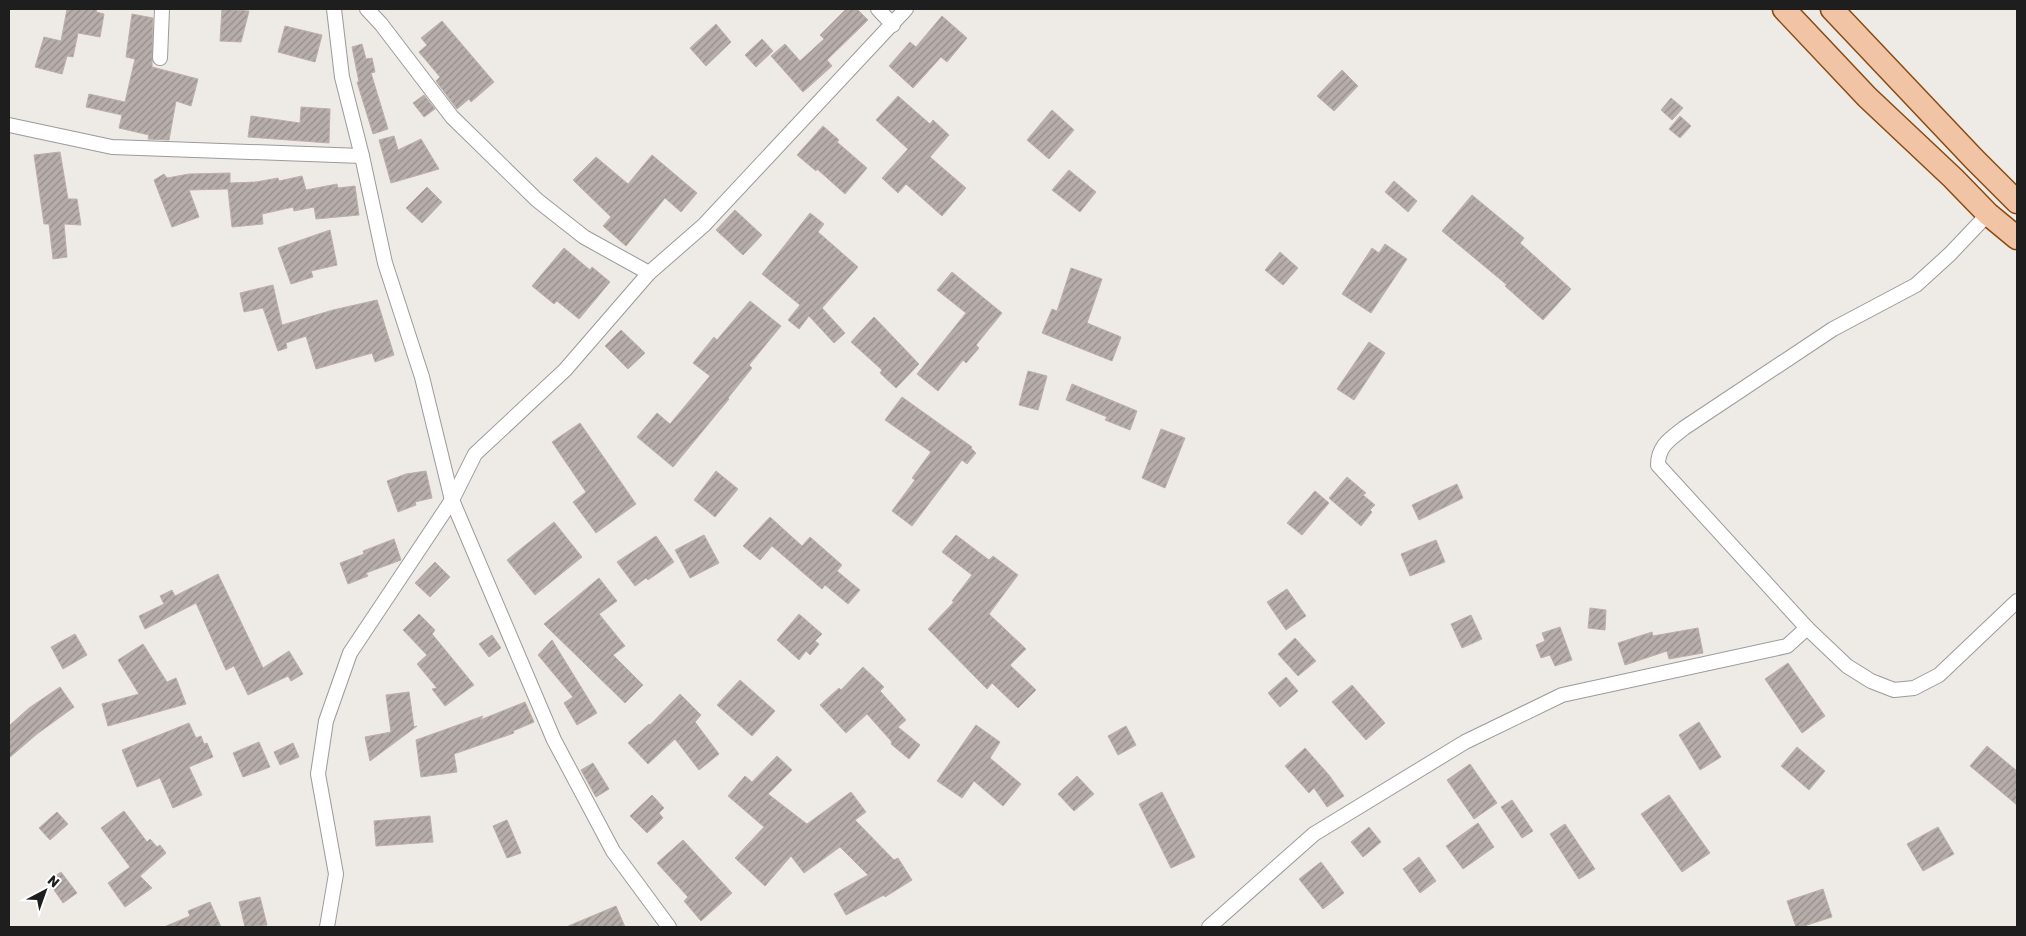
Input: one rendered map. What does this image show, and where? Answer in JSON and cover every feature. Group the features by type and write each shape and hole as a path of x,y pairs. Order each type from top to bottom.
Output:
{"main road":[{"path":"1784,9 1867,97 1953,178 1988,214 2017,238"},
{"path":"1832,9 2017,202"}],"street":[{"path":"160,58 162,9"},
{"path":"334,9 342,77 362,156 385,263 422,378 452,500 554,740 613,850 669,927"},
{"path":"367,9 381,24 452,117 537,200 584,237 649,273"},
{"path":"878,9 893,25"},
{"path":"327,927 336,874 318,774 326,721 350,653 452,500 475,454 565,370 649,273 704,225 906,9"},
{"path":"11,124 112,147 362,156"},
{"path":"1988,214 1950,254 1916,285 1833,328 1684,428 1663,444 1658,454 1658,465 1806,628 1847,666 1871,681 1894,690 1914,688 1939,675 2017,601"},
{"path":"1209,927 1314,834 1465,742 1562,695 1787,646 1806,628"}],"building":[{"path":"67,9 97,9 96,12 104,14 100,37 78,33 73,57 67,56 62,74 35,67 44,37 61,41"},
{"path":"222,9 249,11 241,42 220,41"},
{"path":"846,9 857,9 868,20 827,60 832,66 803,92 771,56 785,44 800,61 824,39 820,35"},
{"path":"132,14 153,18 152,67 198,79 191,106 176,101 169,140 148,139 149,135 119,128 122,115 86,107 89,94 125,102 135,59 126,57"},
{"path":"942,16 967,38 947,62 941,57 913,88 889,66 910,42 916,47"},
{"path":"442,21 494,82 471,102 469,99 457,109 436,81 440,77 419,52 427,45 421,38"},
{"path":"716,24 731,42 706,66 690,48"},
{"path":"285,26 322,35 315,62 278,52"},
{"path":"762,39 773,51 756,67 745,55"},
{"path":"362,44 366,59 372,58 375,72 371,73 388,129 373,134 357,82 359,82 352,47"},
{"path":"1342,70 1358,86 1334,111 1317,96"},
{"path":"424,95 435,109 424,117 413,103"},
{"path":"898,96 930,124 933,120 949,135 930,157 966,188 942,216 906,184 898,193 882,178 908,149 876,120"},
{"path":"1671,98 1683,108 1672,120 1661,110"},
{"path":"301,107 330,109 329,143 248,137 251,116 300,123"},
{"path":"1052,110 1074,130 1049,159 1027,140"},
{"path":"1680,116 1691,126 1680,138 1669,129"},
{"path":"823,126 839,140 837,142 867,168 845,194 817,169 816,171 797,155"},
{"path":"394,136 398,150 421,139 439,169 391,183 379,140"},
{"path":"60,152 68,199 77,199 81,225 64,224 67,257 53,259 49,224 44,224 34,155"},
{"path":"652,155 697,193 681,212 665,198 626,246 603,226 611,217 573,180 596,157 628,184"},
{"path":"1069,170 1096,192 1080,212 1052,190"},
{"path":"230,173 230,183 256,182 278,178 279,181 302,176 306,190 337,184 338,188 355,186 359,215 316,219 314,207 294,211 293,207 262,214 263,224 232,227 228,189 189,190 199,217 172,227 154,180 164,174 167,178 189,174"},
{"path":"1394,181 1417,201 1408,212 1385,192"},
{"path":"427,187 442,202 422,223 406,208"},
{"path":"1472,195 1524,238 1520,243 1571,289 1543,320 1505,286 1507,285 1442,231"},
{"path":"735,210 762,235 743,255 716,230"},
{"path":"810,213 824,224 818,232 858,267 822,308 845,333 834,343 809,316 799,329 788,320 800,305 762,274"},
{"path":"330,230 337,265 311,271 313,277 291,284 278,248"},
{"path":"1385,244 1407,259 1371,313 1342,294 1372,248 1379,253"},
{"path":"564,248 590,270 592,267 610,282 579,319 557,301 554,304 532,286"},
{"path":"1280,252 1298,268 1283,285 1265,270"},
{"path":"1071,268 1102,279 1087,323 1121,337 1112,361 1042,333 1052,309 1057,311"},
{"path":"952,272 1002,313 976,345 979,348 966,363 963,360 938,391 917,374 966,313 937,290"},
{"path":"273,285 282,325 333,310 377,300 394,355 375,362 372,353 316,369 306,336 286,343 287,348 278,351 263,308 244,312 240,293"},
{"path":"750,301 781,326 749,365 752,368 729,399 673,467 637,437 657,413 670,424 710,376 693,363 714,337 717,340"},
{"path":"874,317 919,364 896,388 880,373 882,370 851,342"},
{"path":"621,330 645,353 628,369 605,346"},
{"path":"1369,342 1385,353 1354,400 1337,389"},
{"path":"1028,371 1047,376 1038,410 1019,405"},
{"path":"1072,384 1137,411 1130,430 1105,420 1107,417 1066,400"},
{"path":"902,397 972,447 976,453 967,464 962,460 912,526 892,511 915,480 912,478 931,452 885,420"},
{"path":"580,423 636,504 596,533 573,502 586,492 552,442"},
{"path":"1161,429 1185,438 1165,488 1142,478"},
{"path":"426,471 432,498 415,502 416,505 398,512 387,481 406,474"},
{"path":"716,471 738,489 715,517 694,500"},
{"path":"1347,477 1366,493 1363,495 1375,505 1361,526 1329,498"},
{"path":"1457,484 1463,498 1419,520 1412,505"},
{"path":"1315,491 1329,503 1302,535 1287,523"},
{"path":"770,517 802,546 810,537 842,565 837,571 860,590 848,604 825,585 822,589 772,546 760,560 743,546"},
{"path":"554,522 582,557 535,595 507,560"},
{"path":"704,535 719,563 690,578 675,550"},
{"path":"956,535 989,560 993,556 1018,575 989,614 1026,649 1010,665 1036,690 1018,708 992,683 987,689 928,629 954,602 952,601 972,575 942,552"},
{"path":"656,536 674,562 648,580 646,578 635,586 617,562"},
{"path":"394,539 401,560 366,573 368,576 348,584 340,563 364,554 363,551"},
{"path":"1436,540 1445,562 1410,576 1401,554"},
{"path":"435,562 450,577 430,597 415,583"},
{"path":"218,574 263,668 289,651 303,674 291,681 288,676 248,695 234,666 226,670 196,603 145,629 139,616 164,604 160,596 172,590 175,596"},
{"path":"599,578 617,601 599,614 625,646 613,655 643,685 625,703 544,624"},
{"path":"1287,589 1306,616 1286,630 1267,602"},
{"path":"1590,608 1606,610 1605,630 1588,628"},
{"path":"419,614 435,630 432,634 474,685 445,706 432,689 437,688 417,664 427,655 403,630"},
{"path":"799,614 822,634 815,641 819,644 810,655 806,651 799,660 777,640"},
{"path":"1471,615 1482,639 1462,648 1451,624"},
{"path":"1560,627 1572,660 1555,666 1550,655 1541,658 1536,645 1545,641 1542,633"},
{"path":"1698,628 1703,653 1669,659 1667,651 1625,665 1618,643 1652,632 1653,636"},
{"path":"75,634 87,655 63,669 51,647"},
{"path":"492,635 501,648 489,657 479,644"},
{"path":"1295,638 1316,661 1298,676 1278,654"},
{"path":"552,640 597,713 577,725 564,703 573,697 538,655"},
{"path":"143,644 167,682 176,678 186,704 108,726 102,704 139,694 118,660"},
{"path":"1788,663 1825,716 1802,733 1765,679"},
{"path":"863,667 884,687 880,691 906,720 898,727 920,745 909,759 891,744 892,742 867,714 846,733 820,705 839,688 841,690"},
{"path":"1286,677 1298,691 1280,707 1268,693"},
{"path":"740,680 775,711 752,736 717,705"},
{"path":"1352,685 1385,723 1366,740 1332,702"},
{"path":"60,687 74,707 37,734 9,758 9,726 29,708"},
{"path":"409,692 414,727 417,726 370,761 365,737 391,732 386,695"},
{"path":"680,694 701,715 695,722 719,754 699,770 675,739 648,764 628,743 650,725"},
{"path":"525,702 534,722 513,731 514,733 454,754 457,772 421,777 416,740 483,716 480,720"},
{"path":"1699,722 1721,757 1700,770 1679,735"},
{"path":"189,723 196,738 201,736 204,744 207,743 213,757 189,767 202,795 173,808 160,778 137,787 122,750"},
{"path":"976,725 1000,742 990,758 1021,784 1003,806 974,781 962,798 937,781"},
{"path":"1126,726 1136,745 1118,755 1108,736"},
{"path":"259,742 270,767 243,777 233,753"},
{"path":"293,743 299,757 280,765 274,752"},
{"path":"1987,746 2017,771 2017,805 1970,766"},
{"path":"1797,747 1825,771 1809,790 1781,766"},
{"path":"1305,748 1329,775 1344,796 1327,807 1314,788 1309,793 1285,766"},
{"path":"777,756 792,770 768,794 807,824 851,792 866,812 855,820 894,860 898,858 912,880 885,897 884,895 846,915 834,894 868,875 840,847 804,873 791,856 765,886 735,858 764,827 728,796 745,776 752,782"},
{"path":"593,763 609,789 596,797 581,770"},
{"path":"1470,764 1497,803 1474,819 1447,780"},
{"path":"1077,776 1094,794 1074,811 1058,794"},
{"path":"1162,792 1195,857 1171,868 1139,804"},
{"path":"652,795 664,808 659,813 663,818 647,833 630,816"},
{"path":"1669,795 1710,853 1682,872 1641,814"},
{"path":"1512,800 1533,831 1522,838 1501,807"},
{"path":"124,811 147,842 150,839 157,847 160,845 166,853 140,876 152,888 125,907 108,883 130,867 101,828"},
{"path":"57,812 68,824 50,840 39,828"},
{"path":"430,816 433,842 376,846 374,821"},
{"path":"507,820 521,853 507,858 493,826"},
{"path":"1478,823 1494,847 1463,869 1446,846"},
{"path":"1565,824 1595,869 1579,879 1550,834"},
{"path":"1369,827 1381,842 1363,857 1351,842"},
{"path":"1938,827 1954,854 1923,871 1907,844"},
{"path":"683,840 732,893 701,921 684,901 688,897 657,863"},
{"path":"1419,857 1436,881 1420,893 1403,869"},
{"path":"1321,862 1344,893 1323,909 1299,879"},
{"path":"61,872 77,893 63,903 48,881"},
{"path":"1823,889 1832,917 1796,927 1787,901"},
{"path":"260,897 267,925 245,927 239,902"},
{"path":"210,902 221,927 164,927 190,916 188,911"},
{"path":"616,906 625,927 566,927"}]}
